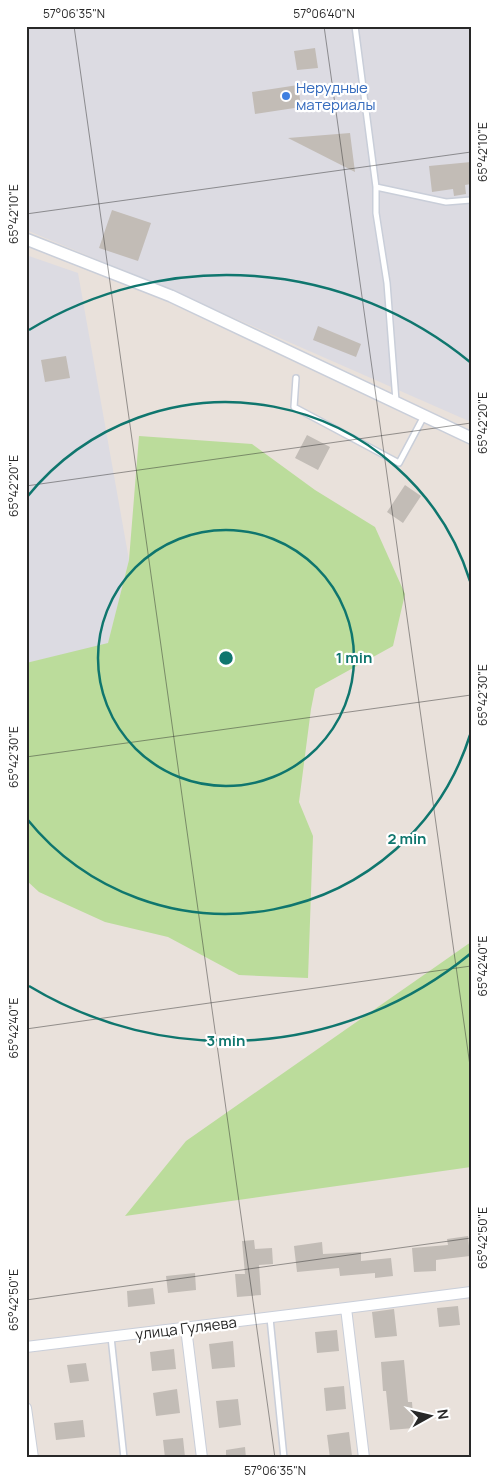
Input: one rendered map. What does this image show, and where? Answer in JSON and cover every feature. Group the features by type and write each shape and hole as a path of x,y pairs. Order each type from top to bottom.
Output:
{"street":[{"path":"26,239 171,296 471,438"},
{"name":"улица Гуляева","path":"26,1346 270,1318 471,1292"},
{"path":"346,1308 364,1458"},
{"path":"186,1328 202,1458"},
{"path":"26,1408 33,1458"}],"lane":[{"path":"355,26 376,187 376,213 387,284 396,402"},
{"path":"376,187 446,202 471,200"},
{"path":"296,378 294,407 399,463 424,415"},
{"path":"270,1318 284,1458"},
{"path":"111,1337 124,1458"}],"shaded area":[{"path":"26,26 471,26 471,422 159,285 26,230"},
{"path":"26,255 78,273 129,560 108,644 26,663"}],"green space":[{"path":"139,436 252,444 315,490 375,527 405,594 393,646 315,689 299,802 313,836 308,978 239,975 168,937 105,922 39,892 26,880 26,663 108,643 129,560"},
{"path":"471,942 471,1167 125,1216 186,1141"}],"building":[{"path":"315,48 318,68 297,70 294,51"},
{"path":"298,85 301,107 255,114 252,92"},
{"path":"350,133 355,172 288,138"},
{"path":"471,162 471,184 465,185 466,194 454,196 453,189 432,192 429,166"},
{"path":"112,210 151,223 138,261 99,248"},
{"path":"318,326 361,344 356,357 313,340"},
{"path":"66,356 70,378 45,382 41,360"},
{"path":"307,435 330,447 318,470 295,458"},
{"path":"405,485 421,496 403,523 387,512"},
{"path":"468,1236 470,1256 436,1260 436,1271 414,1272 412,1248 448,1245 447,1239"},
{"path":"254,1240 255,1249 272,1248 273,1264 259,1265 261,1295 237,1297 235,1274 245,1274 242,1241"},
{"path":"322,1242 323,1254 361,1252 361,1261 391,1258 393,1276 375,1278 375,1273 340,1276 339,1268 297,1272 294,1246"},
{"path":"195,1273 196,1290 168,1293 166,1276"},
{"path":"153,1288 155,1304 128,1307 127,1291"},
{"path":"458,1306 460,1325 439,1327 437,1308"},
{"path":"394,1309 397,1336 375,1338 372,1312"},
{"path":"337,1330 339,1351 317,1353 315,1332"},
{"path":"233,1341 235,1367 212,1369 209,1344"},
{"path":"174,1349 176,1369 152,1371 150,1352"},
{"path":"404,1360 408,1402 412,1402 414,1428 390,1430 386,1391 383,1391 381,1362"},
{"path":"86,1363 89,1381 70,1383 67,1365"},
{"path":"344,1386 346,1409 326,1411 324,1388"},
{"path":"177,1389 180,1413 156,1416 153,1393"},
{"path":"238,1399 241,1425 219,1428 216,1401"},
{"path":"83,1420 85,1437 56,1440 54,1423"},
{"path":"349,1432 352,1456 330,1458 327,1435"},
{"path":"183,1438 185,1457 165,1458 163,1440"},
{"path":"245,1447 246,1458 226,1458 226,1450"}],"place":[{"name":"Нерудные материалы","path":"286,96"}]}
